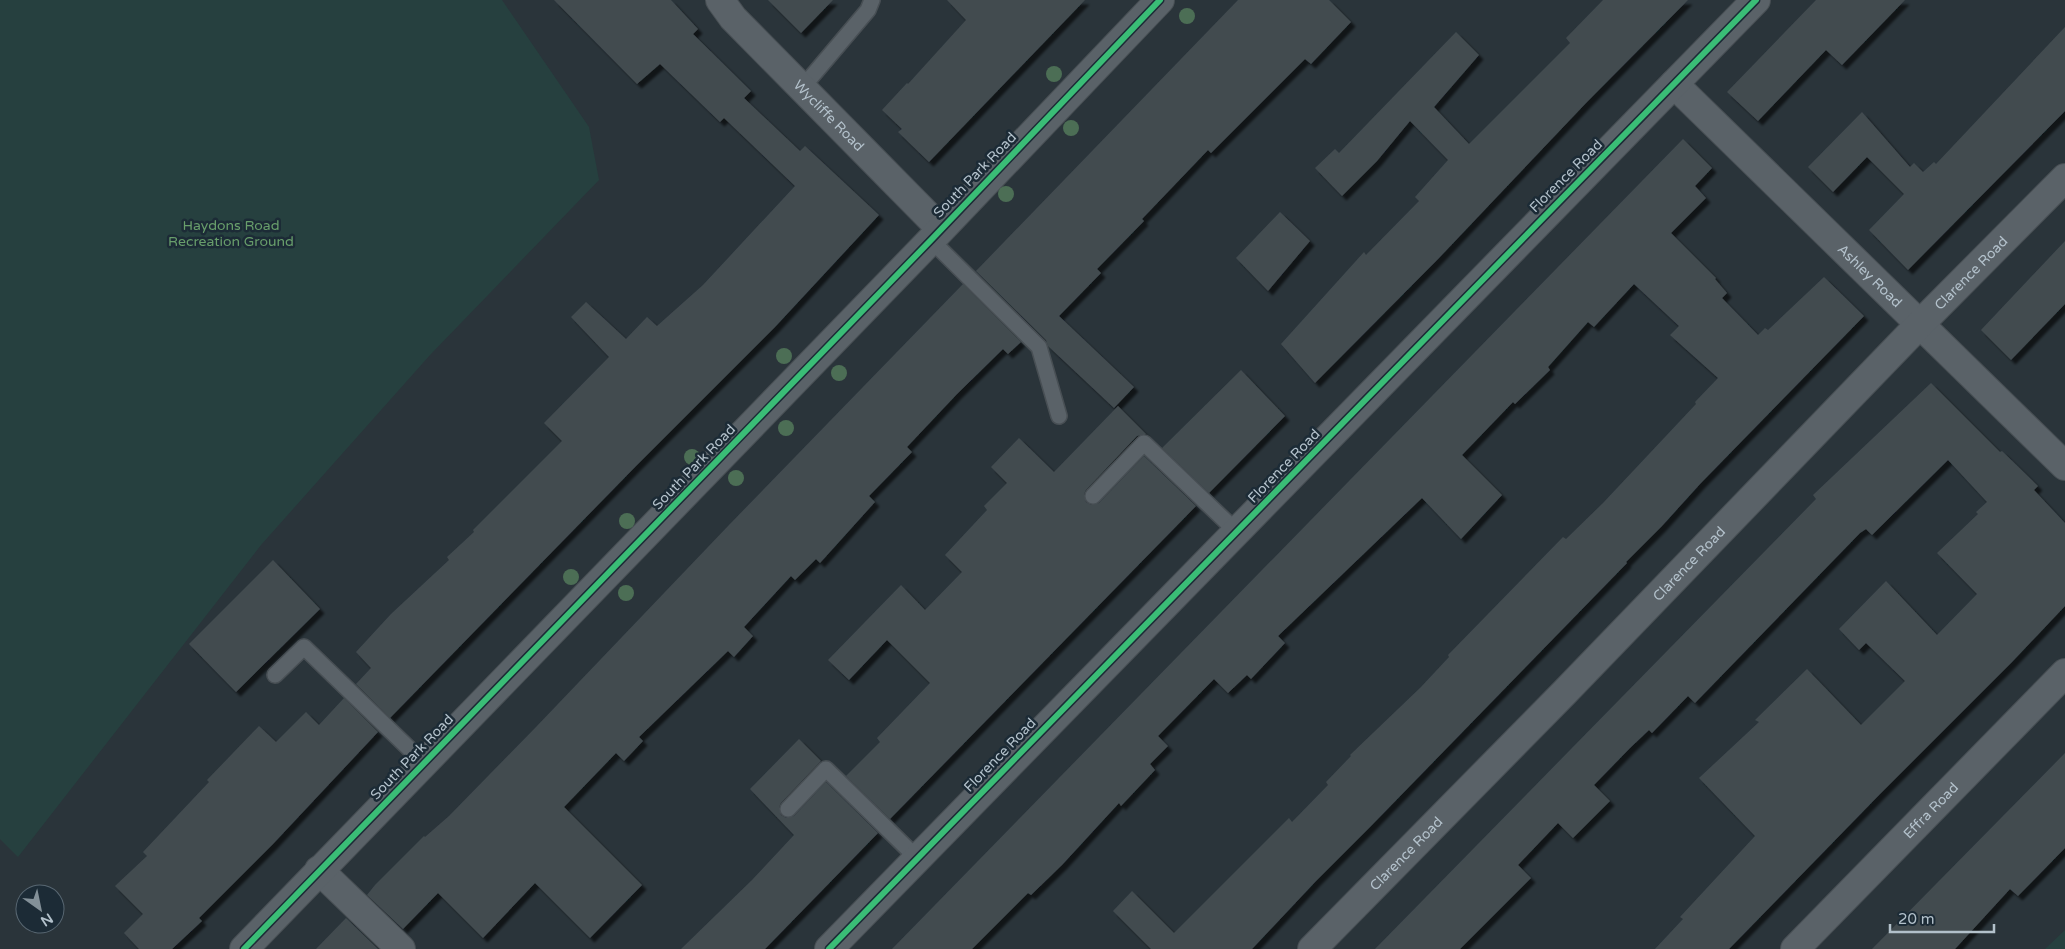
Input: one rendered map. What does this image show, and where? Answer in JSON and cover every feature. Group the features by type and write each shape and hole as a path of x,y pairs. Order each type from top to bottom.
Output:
{"street":[{"name":"Wycliffe Road","path":"720,0 733,18 802,88 936,234"},
{"name":"South Park Road","path":"244,949 1160,0"},
{"name":"Florence Road","path":"829,949 1756,0"},
{"name":"Ashley Road","path":"1674,84 2065,466"},
{"name":"Clarence Road","path":"1312,949 1564,693 1920,324 2065,178"},
{"name":"Effra Road","path":"1795,949 2065,673"},
{"path":"319,870 401,949"}],"lane":[{"path":"802,88 868,10 872,0"},
{"path":"936,234 1039,347 1059,416"},
{"path":"1093,496 1144,442 1237,532"},
{"path":"275,675 304,647 424,763"},
{"path":"788,809 826,769 917,858"}],"green space":[{"name":"Haydons Road Recreation Ground","path":"0,0 502,0 589,127 599,180 430,355 261,545 18,857 0,839"},
{"path":"2065,930 2065,949 2045,949"}],"building":[{"path":"554,0 671,0 698,29 693,34 751,91 744,98 800,151 805,146 879,215 775,327 636,466 390,718 356,684 371,668 356,652 391,614 449,560 447,557 474,532 473,530 562,441 544,423 609,357 571,317 586,302 626,339 647,317 657,326 703,285 795,186 724,118 720,122 660,64 637,84"},
{"path":"768,0 833,0 801,33"},
{"path":"947,0 1085,0 929,162 898,132 902,129 882,110 966,20"},
{"path":"1238,0 1329,0 1351,22 1311,64 1305,59 1211,153 1208,150 1142,219 1144,221 1097,269 1101,273 1059,316 1134,387 1114,408 1048,346 1046,340 976,271"},
{"path":"1603,0 1688,0 1586,103 1439,258 1315,383 1281,344 1364,252 1366,255 1419,201 1415,197 1448,160 1410,121 1377,161 1342,196 1315,168 1335,149 1339,153 1456,32 1479,55 1434,107 1469,144 1570,43 1566,38"},
{"path":"1816,0 1905,0 1842,65 1826,50 1758,121 1727,92"},
{"path":"2065,27 2065,111 1908,270 1869,230 1904,194 1867,157 1833,192 1808,167 1862,112 1910,167 1914,163 1923,172 1934,162 1936,164"},
{"path":"1683,139 1712,168 1695,186 1706,198 1671,233 1716,278 1727,293 1722,298 1758,335 1765,328 1768,330 1824,277 1864,316 1252,949 1151,949 1113,911 1132,891 1174,933 1289,818 1292,822 1328,785 1326,782 1350,755 1421,687 1449,657 1448,655 1563,537 1566,539 1603,503 1718,378 1670,335 1679,326 1634,284 1594,327 1588,322 1548,367 1550,370 1515,404 1513,402 1462,455 1502,495 1461,539 1422,498 1278,636 1285,643 1251,679 1247,675 1228,693 1214,679 1158,736 1168,746 1150,764 1155,770 1121,806 1119,803 1062,865 1031,895 1028,893 972,949 892,949"},
{"path":"1280,212 1310,241 1268,291 1236,258"},
{"path":"2065,241 2065,304 2011,360 1981,330"},
{"path":"963,284 1021,342 1008,354 1003,349 907,447 912,452 869,496 875,502 820,563 816,559 795,580 791,576 744,627 753,636 734,657 728,651 639,737 643,741 624,761 616,753 564,807 642,885 590,938 535,883 483,938 438,893 403,929 367,895 375,885 424,836 449,816"},
{"path":"1241,370 1285,416 1209,493 1162,448"},
{"path":"1931,383 2000,452 2002,451 2038,486 2034,490 2065,523 2065,606 2012,662 1729,949 1655,949 1683,919 1680,917 1755,836 1699,778 1759,722 1755,720 1807,669 1861,725 1905,681 1866,643 1859,650 1839,629 1886,581 1937,635 1977,594 1937,553 1978,514 1976,512 1987,502 1948,460 1872,535 1866,529 1860,533 1695,703 1688,696 1652,733 1649,730 1630,748 1594,785 1610,801 1573,838 1558,823 1518,865 1531,878 1460,949 1375,949 1816,499 1813,495"},
{"path":"1118,406 1146,434 1137,436 1086,490 1084,494 1086,502 1091,505 1099,503 1144,456 1196,506 890,819 846,776 880,742 877,738 930,683 887,640 849,680 828,660 901,585 925,610 962,572 945,555 987,510 984,506 1007,483 991,467 1019,438 1054,472"},
{"path":"273,560 320,609 236,692 189,644"},
{"path":"344,698 378,732 273,844 199,918 202,921 172,949 139,949 124,933 143,914 115,886 147,856 143,852 209,782 207,780 259,726 276,742 306,712 319,725"},
{"path":"799,739 821,761 781,803 779,807 781,815 786,818 794,816 826,782 878,833 765,949 681,949 752,880 794,835 750,789"},
{"path":"2065,753 2065,848 2018,896 2010,889 1955,949 1872,949"},
{"path":"346,918 378,949 316,949"}],"cycle path":[{"path":"244,949 931,240 1160,0"},
{"path":"829,949 1756,0"}]}
